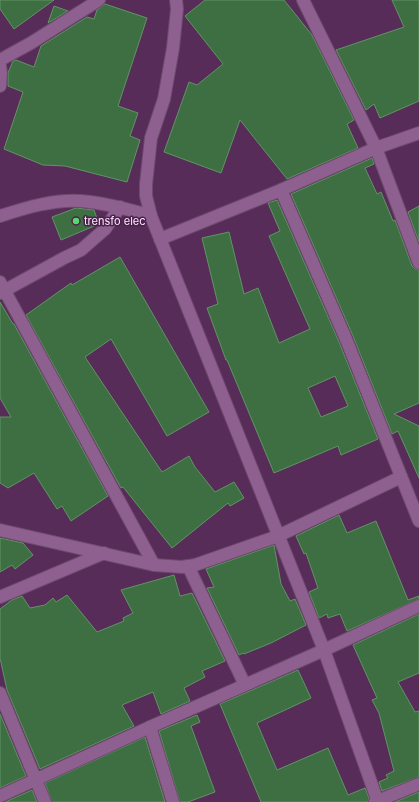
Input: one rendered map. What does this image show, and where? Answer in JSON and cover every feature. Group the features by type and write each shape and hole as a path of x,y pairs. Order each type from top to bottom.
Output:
{"street":[{"path":"0,60 31,43 99,0"},
{"path":"176,0 177,9 173,48 164,99 151,138 146,184 146,196 150,216 324,650 377,802 419,784"},
{"path":"303,0 376,148 419,263"},
{"path":"0,66 0,86"},
{"path":"160,239 282,190 376,148 419,133"},
{"path":"282,190 346,339 419,521"},
{"path":"0,216 58,201 80,201 120,207 150,216"},
{"path":"120,207 105,229 81,250 2,288 154,565"},
{"path":"0,530 154,565 182,567 278,536 401,477"},
{"path":"0,597 104,553"},
{"path":"188,566 245,685"},
{"path":"0,796 419,606"},
{"path":"0,693 45,802"},
{"path":"150,727 173,802"}],"building":[{"path":"0,0 54,0 14,29 0,9"},
{"path":"205,0 284,0 312,35 354,120 347,124 358,148 287,179 240,120 221,173 164,152 189,82 197,85 223,64 185,16"},
{"path":"392,0 419,0 419,101 380,118 374,104 366,110 336,50 404,27"},
{"path":"105,4 147,18 118,106 138,113 130,136 140,140 127,182 65,166 43,165 4,149 23,92 8,86 8,73 13,61 16,60 34,67 41,46 87,17 94,19 97,10"},
{"path":"54,6 68,11 48,23"},
{"path":"372,158 374,164 365,168 377,194 381,192 393,221 395,220 412,266 419,270 419,403 394,414 419,426 419,478 398,431 392,434 353,336 291,194"},
{"path":"277,200 339,342 378,439 341,455 338,446 274,473 226,360 207,308 218,304 202,238 229,232 244,294 258,288 279,343 310,329 269,236 280,231 268,203","holes":["335,376 348,406 321,417 308,388"]},
{"path":"419,206 419,242 408,212"},
{"name":"trensfo elec","path":"76,208 94,210 99,224 61,240 52,217"},
{"path":"120,257 209,412 167,436 111,339 85,357 162,472 189,456 195,467 215,492 234,482 244,498 230,506 228,503 172,548 123,487 121,488 26,315 71,283 72,285"},
{"path":"0,302 14,324 108,496 71,521 62,506 57,509 34,473 8,488 0,483 0,417 11,417 0,398"},
{"path":"339,515 347,533 376,521 408,600 419,596 419,599 347,631 340,614 328,618 327,614 319,618 309,592 318,588 306,553 304,554 296,536"},
{"path":"0,538 23,543 33,555 15,569 12,565 0,572"},
{"path":"274,545 281,584 290,601 295,599 306,625 271,643 239,655 207,588 214,587 206,569"},
{"path":"174,575 180,596 192,593 225,661 202,671 205,677 184,688 190,701 161,714 153,692 122,705 134,726 40,769 7,690 0,658 0,609 12,600 22,596 30,608 45,605 53,598 56,602 67,595 97,632 124,621 123,618 133,613 121,590"},
{"path":"419,614 419,673 398,682 415,712 419,711 419,777 382,791 379,782 388,778 386,775 394,771 379,713 372,700 377,698 353,645"},
{"path":"298,670 311,698 257,723 277,770 328,748 348,795 365,788 369,798 368,802 261,802 220,704"},
{"path":"0,714 26,776 0,788"},
{"path":"197,715 200,722 191,726 215,792 188,802 180,802 159,731"},
{"path":"145,737 165,802 52,802 45,783"},
{"path":"32,790 37,802 5,802"},
{"path":"419,792 419,802 395,802"}],"place":[{"name":"trensfo elec","path":"76,221"}]}
